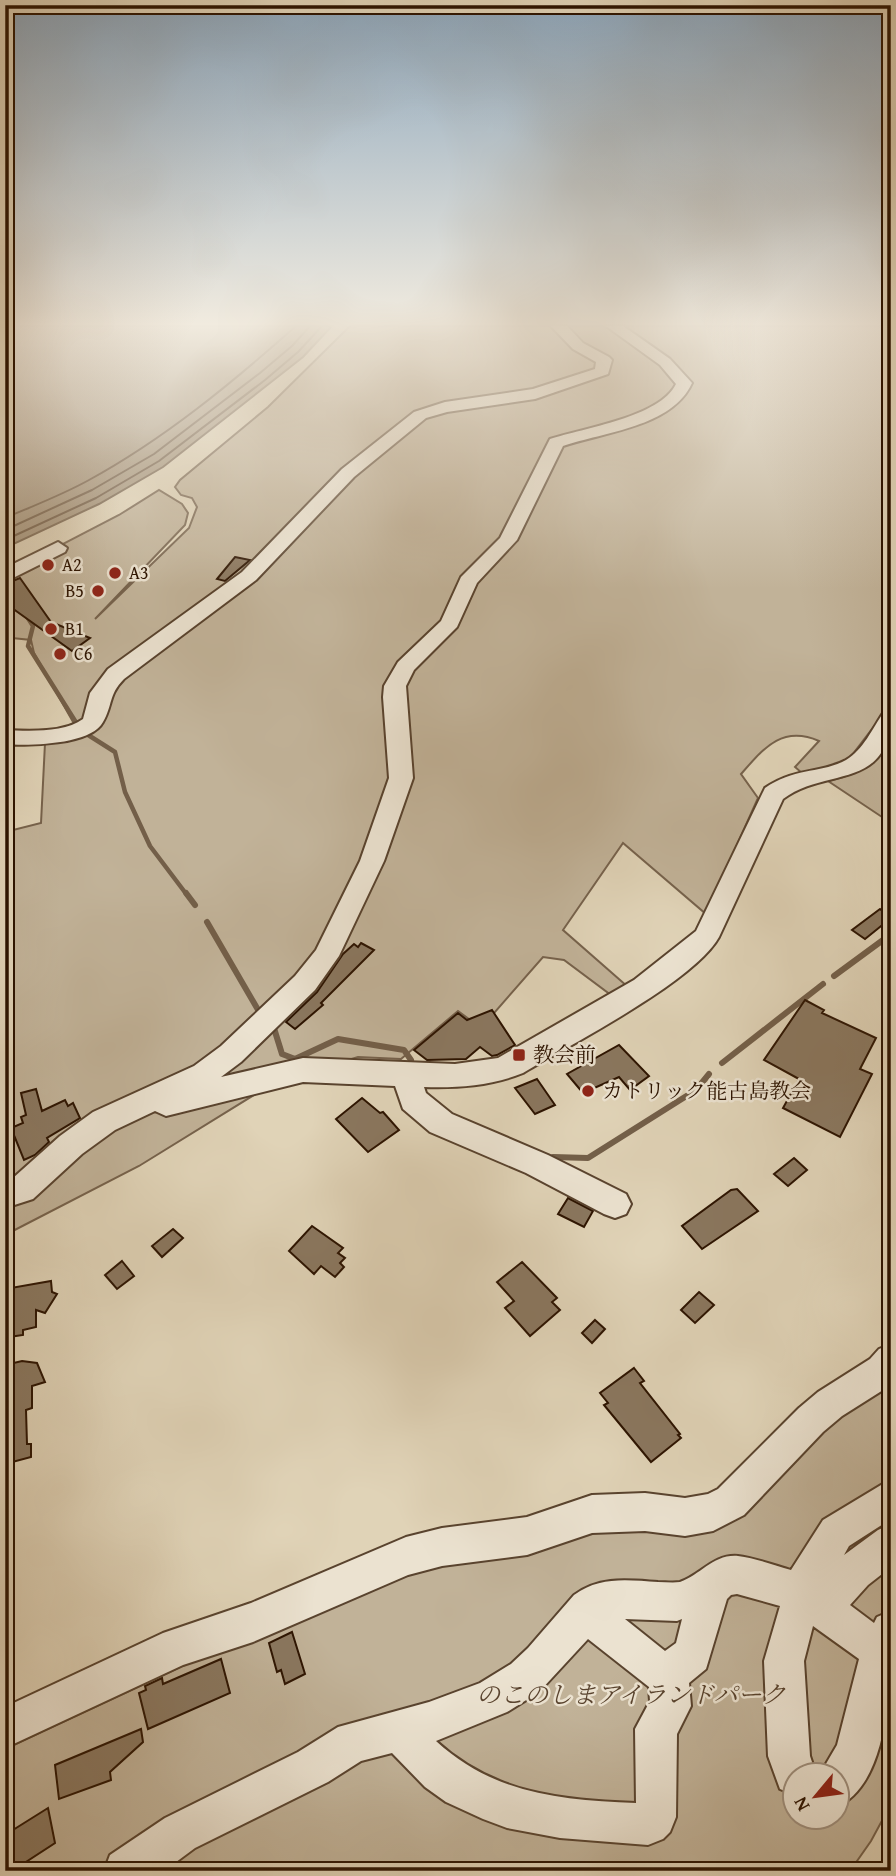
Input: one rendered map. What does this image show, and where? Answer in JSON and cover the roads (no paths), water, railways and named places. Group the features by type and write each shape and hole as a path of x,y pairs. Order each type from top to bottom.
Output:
{"street":[{"path":"5,737 64,734 88,726 93,721 98,698 105,685 116,674 249,576 348,473 425,414"},
{"path":"5,1194 22,1189 71,1145 104,1121 204,1074 231,1054 305,983 327,956 372,861 401,778 395,686 405,667 450,623 468,581 508,540 556,443 614,428 643,414"},
{"path":"5,576 58,548"},
{"path":"155,1095 165,1105 303,1070 455,1076 500,1070 559,1040 655,981 687,957 706,937 773,794 788,781 843,770 857,764 891,718"},
{"path":"406,1072 413,1100 441,1123 537,1164 615,1204"},
{"path":"5,1728 177,1647 253,1622 406,1556 527,1536 592,1514 645,1513 685,1517 713,1512 730,1502 811,1420 830,1404 882,1371 891,1361"},
{"path":"812,1604 806,1580 836,1533 891,1497"},
{"path":"790,1760 784,1661 812,1604 891,1543"},
{"path":"125,1871 180,1833 329,1757 353,1742 465,1712 525,1678 598,1601 619,1599 677,1602 710,1589 722,1577 737,1574 789,1589 812,1604 885,1641 854,1761 850,1767"},
{"path":"668,1675 692,1655 710,1589"},
{"path":"588,1609 594,1619 654,1668 668,1675"},
{"path":"400,1730 426,1758 461,1787 487,1801 516,1811 551,1816 648,1824 656,1817 656,1729 671,1706 668,1675"}],"water":[{"path":"5,414 231,414 163,467 99,504 5,548"}],"waterway":[{"path":"26,615 33,626 28,646 77,724"},
{"path":"85,733 115,752 125,792 150,846 187,895"},
{"path":"186,893 195,905"},
{"path":"207,922 261,1015"},
{"path":"834,976 883,940 891,931"},
{"path":"722,1063 823,984"},
{"path":"273,1025 282,1054 295,1059 338,1039 404,1050 411,1060"},
{"path":"553,1157 588,1158 696,1090 709,1074"}],"place":[{"name":"A2","path":"48,565"},
{"name":"A3","path":"115,573"},
{"name":"B5","path":"98,591"},
{"name":"B1","path":"51,629"},
{"name":"C6","path":"60,654"},
{"name":"教会前","path":"519,1055"},
{"name":"カトリック能古島教会","path":"588,1091"}],"park label":[{"name":"のこのしまアイランドパーク","path":"631,1695"}]}
